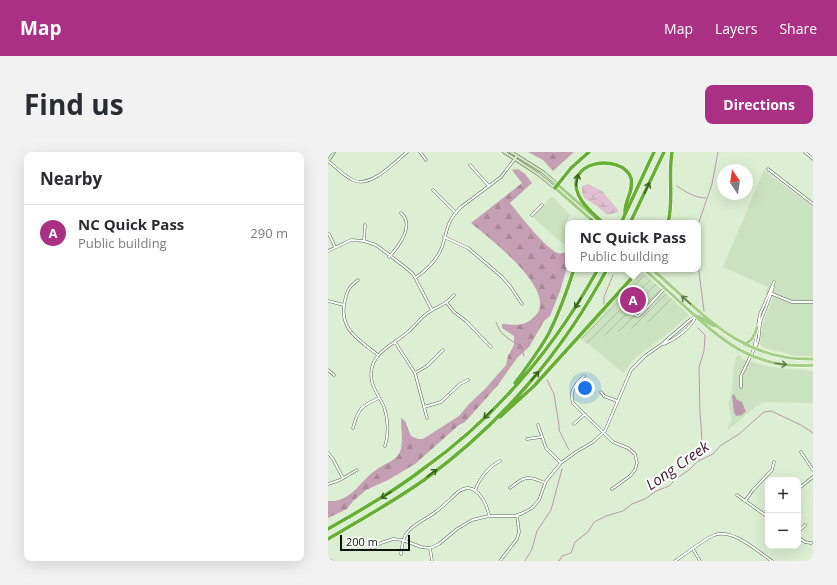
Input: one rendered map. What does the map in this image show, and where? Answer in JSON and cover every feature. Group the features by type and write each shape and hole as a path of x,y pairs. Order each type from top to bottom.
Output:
{"highway":[{"path":"557,187 575,164 589,152"},
{"path":"622,220 654,152"},
{"path":"631,220 664,152"},
{"path":"669,220 671,206 672,152"},
{"path":"618,161 628,170 631,181 631,191 625,208 625,213"},
{"path":"588,162 581,168 578,175 576,184 577,192 587,208 599,220"},
{"path":"504,398 530,363 549,333 561,306 573,272"},
{"path":"328,529 375,502 424,469 470,432 524,376 555,337 596,272"},
{"path":"490,425 523,390 550,358 577,320 605,272"},
{"path":"328,539 419,483 459,452 505,413 534,386 637,272"}],"main road":[{"path":"328,161 334,152"},
{"path":"504,152 557,187 598,220"},
{"path":"511,152 543,172 589,220"},
{"path":"647,272 711,331 736,348 751,355 778,364 813,365"},
{"path":"655,272 717,327 742,344 782,357 813,359"},
{"path":"695,317 701,317 708,324 717,327"},
{"path":"742,344 750,341 757,328"}],"street":[{"path":"328,161 353,180 360,182 375,178 407,152"},
{"path":"420,152 426,160"},
{"path":"807,153 813,159"},
{"path":"415,278 426,271 432,264 442,246 449,222 461,207 501,177 517,156"},
{"path":"470,165 489,186"},
{"path":"768,169 813,204"},
{"path":"433,190 456,213"},
{"path":"533,214 542,205"},
{"path":"390,256 401,243 406,229 406,220 401,212"},
{"path":"364,241 365,226"},
{"path":"329,234 335,247"},
{"path":"444,237 468,248 502,277 509,284 522,304"},
{"path":"328,251 351,240 364,241 376,245 408,268 432,310"},
{"path":"358,280 348,289 344,305 345,320 350,332 378,355"},
{"path":"635,314 638,316 641,314 665,288"},
{"path":"770,293 792,302 813,302"},
{"path":"754,349 760,314 770,293"},
{"path":"741,387 741,376 759,339 760,323 770,293"},
{"path":"385,446 387,435 386,415 373,384 372,373 374,362 378,355 409,332 427,313 447,303 454,295"},
{"path":"328,301 344,305"},
{"path":"447,303 454,312 466,321 490,347"},
{"path":"372,549 380,543 388,540 403,540 421,547 430,548 439,544 467,523 489,516 517,515 525,512 535,505 539,500 545,483 561,463 593,442 603,433 631,370 646,356 662,344 677,336 694,322 695,317"},
{"path":"395,342 415,373 427,418"},
{"path":"415,373 426,366 443,350"},
{"path":"328,370 334,375"},
{"path":"584,376 574,387 571,395 572,403 615,444 630,449 635,454 637,460 637,466 633,473 612,489"},
{"path":"424,407 441,402 460,384 468,380"},
{"path":"601,392 604,396 617,402"},
{"path":"353,428 357,413 361,408 366,404 380,398"},
{"path":"574,424 584,415"},
{"path":"538,425 547,450 561,463"},
{"path":"527,439 541,436"},
{"path":"801,452 813,470"},
{"path":"328,453 343,478"},
{"path":"475,491 485,473 500,461"},
{"path":"745,501 772,470 774,462"},
{"path":"328,484 357,470"},
{"path":"510,488 526,477 545,483"},
{"path":"801,487 813,477"},
{"path":"401,554 403,540 410,529 442,507 458,492 465,489 475,491 485,502 489,516"},
{"path":"737,495 765,515"},
{"path":"500,561 517,539 519,532 517,515"},
{"path":"801,529 805,525"},
{"path":"675,561 712,536 720,534 727,534 736,537 772,561"},
{"path":"801,539 805,542 811,543"},
{"path":"430,548 432,561"},
{"path":"693,549 700,561"}],"shaded area":[{"path":"764,170 813,207 813,356 795,356 762,347 760,344 763,322 773,298 765,294 768,287 723,267 751,200 753,200 753,196"},
{"path":"552,196 570,215 567,220 565,220 565,244 563,244 533,217"},
{"path":"640,274 647,276 673,300 658,317 642,326 600,337 587,344 580,338"},
{"path":"673,300 689,315 670,332 636,357 623,373 588,343 600,337 642,326 658,317"},
{"path":"739,355 744,360 771,367 813,371 813,403 764,402 755,407 728,430 728,426 732,420 728,402 732,391 734,365 736,357"},
{"path":"734,394 737,400 742,402 746,411 742,415 736,416 734,412 732,396"}],"green space":[{"path":"528,152 574,152 553,171 543,160"},
{"path":"518,169 525,174 532,183 510,203 532,230 547,245 558,253 565,252 566,272 550,316 544,321 529,347 517,358 498,385 465,422 459,425 415,464 388,480 366,490 353,501 347,509 328,518 328,501 336,501 350,495 370,474 395,459 399,454 402,441 401,418 405,421 411,436 418,439 423,439 459,416 506,365 508,356 514,345 514,336 502,328 502,324 516,325 528,322 536,315 540,304 538,292 530,279 505,252 471,223 522,183 512,170"},
{"path":"588,184 602,191 618,210 618,212 607,215 597,206 584,198 582,186"}],"waterway":[{"path":"700,220 712,184 718,152"},
{"path":"677,186 694,196 706,198"},
{"path":"699,272 704,311"},
{"path":"604,304 604,297 613,275"},
{"path":"496,322 503,334 519,346 524,356"},
{"path":"698,328 705,335 704,351 699,367 702,446 698,460"},
{"path":"547,380 554,394 559,430 569,450"},
{"name":"Long Creek","path":"559,561 562,556 571,553 575,542 588,532 594,522 606,516 623,511 632,504 669,486 698,461 713,454 720,446 739,434 764,412 771,411 801,425 813,433"},
{"path":"525,561 532,549 537,531 551,510 562,469"},
{"name":"Long Creek","path":"328,557 334,561"}],"place":[{"name":"NC Quick Pass","path":"633,300"}]}
